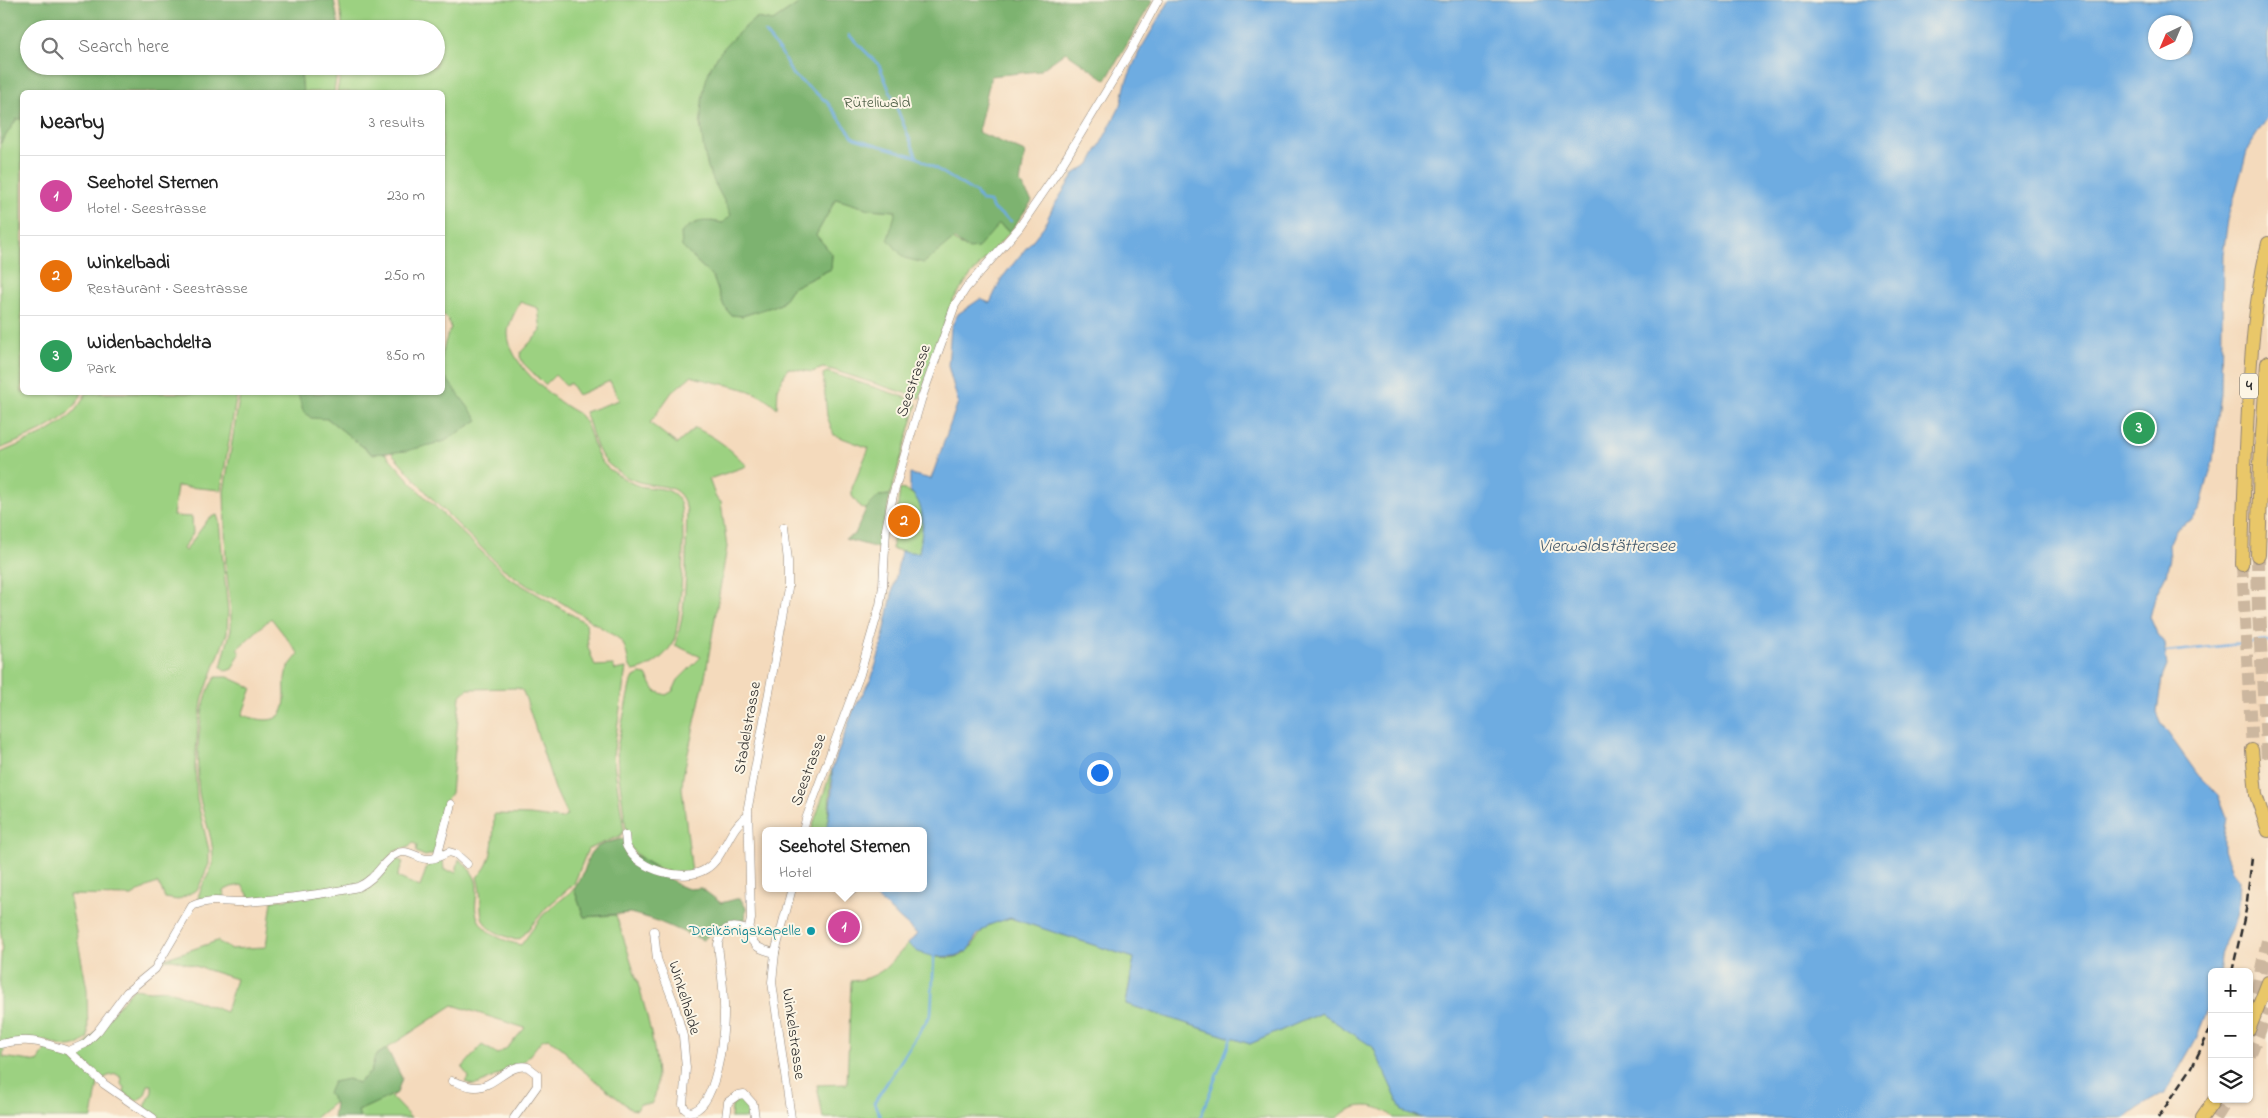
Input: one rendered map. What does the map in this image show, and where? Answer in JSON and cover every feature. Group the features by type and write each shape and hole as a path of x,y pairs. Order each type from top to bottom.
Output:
{"highway":[{"path":"2258,555 2261,463 2268,363"}],"main road":[{"name":"4","path":"2242,565 2252,347 2260,284 2268,243"},
{"path":"2252,750 2256,795 2268,831"},
{"path":"2253,1020 2268,982"},
{"path":"2202,1118 2211,1103"}],"street":[{"name":"Seestrasse","path":"804,827 860,674 880,605 886,529 893,495 921,400 955,305 966,288 1019,228 1060,168 1131,50 1158,0"},
{"name":"Stadelstrasse","path":"748,934 751,919 748,816 759,744 788,589 788,560 784,527"},
{"path":"437,857 451,804"},
{"path":"625,835 626,846 655,869 667,874 692,874 706,869 717,859 738,821 748,816"},
{"path":"69,1051 85,1044 98,1031 127,992 155,969 192,906 201,901 243,902 347,890 358,887 373,879 397,853 405,852 426,859 449,852 467,864"},
{"path":"775,953 791,892"},
{"name":"Winkelhalde","path":"654,931 658,959 674,1003 683,1036 686,1068 683,1104 685,1109 690,1112 700,1109 706,1099 720,1061 724,1012 718,944 721,934 726,928 733,926 744,929 751,942 757,948 775,953"},
{"name":"Winkelstrasse","path":"775,953 772,982 791,1118"},
{"path":"0,1044 19,1039 30,1040 69,1051 104,1084 153,1118"},
{"path":"452,1081 468,1086 481,1087 517,1067 528,1067 537,1074 537,1086 514,1118"},
{"path":"726,1118 728,1102 738,1095 744,1094 753,1104 755,1118"}],"green space":[{"path":"0,0 334,0 338,20 20,20 20,75 301,75 303,90 20,90 20,119 17,119 0,144"},
{"path":"339,0 800,0 798,4 773,21 756,18 710,68 700,124 708,167 731,215 724,223 711,221 682,247 713,277 724,306 731,315 742,316 781,304 792,288 831,269 832,254 816,235 836,199 869,209 896,211 969,249 999,224 1010,232 970,276 951,303 920,398 833,370 823,368 812,372 788,368 778,387 777,408 768,400 748,390 691,376 672,392 650,423 677,444 695,428 723,444 747,466 709,479 716,498 721,502 727,547 706,672 683,776 682,788 692,873 683,874 665,871 648,863 628,845 617,748 630,685 634,677 640,674 646,675 655,691 666,695 673,691 678,680 701,657 675,645 682,613 686,579 687,511 684,502 681,496 671,488 639,482 626,477 606,462 602,456 585,412 619,400 610,381 578,395 570,383 566,386 555,375 545,385 523,363 520,356 521,352 541,331 538,308 520,302 511,321 508,334 510,345 522,366 550,394 581,416 605,466 636,485 670,491 678,498 681,507 683,523 682,567 679,612 674,640 658,660 646,667 633,671 626,650 618,638 559,601 528,586 501,567 434,501 391,452 445,441 445,344 451,328 448,319 445,316 445,90 337,90 340,75 445,75 445,20 342,20"},
{"name":"Rüteliwald","path":"800,0 1153,0 1106,80 1066,52 1039,71 991,76 978,132 1025,152 1020,183 1032,201 1010,232 999,224 978,248 969,249 954,239 924,263 904,258 888,239 896,211 869,209 836,199 816,235 832,254 831,269 792,288 781,304 742,316 731,315 724,306 713,277 682,247 681,233 691,225 705,221 723,223 731,215 713,179 705,155 701,118 703,92 710,69 718,55 737,35 756,18 773,21 798,4"},
{"path":"301,75 337,75 334,90 303,90"},
{"path":"17,118 20,119 20,395 81,395 76,404 58,421 35,434 0,449 0,144"},
{"path":"827,372 907,398 917,404 890,495 879,496 866,509 860,507 852,496 852,488 869,448 834,435 827,416 823,374"},
{"path":"445,377 478,420 445,441 406,451 372,454 328,419 311,418 303,411 299,395 445,395"},
{"path":"85,395 237,395 221,490 177,486 173,516 192,517 193,533 183,549 185,551 209,518 217,515 219,521 228,611 227,633 203,697 198,725 195,767 197,800 209,850 209,864 198,889 178,900 165,898 157,883 132,896 69,895 87,989 88,1038 75,1046 69,1047 40,1040 0,1043 2,943 0,927 0,453 49,431 71,415 80,405"},
{"path":"240,395 299,395 303,411 328,419 372,454 385,453 419,491 508,577 586,623 588,647 595,666 613,665 615,670 626,668 613,756 624,831 620,836 588,849 574,884 547,907 521,938 516,940 500,934 485,923 482,916 477,877 483,871 490,856 494,814 530,815 562,819 567,815 555,789 525,696 522,690 517,688 468,689 460,696 451,793 442,814 437,847 434,854 425,856 416,852 417,845 413,843 409,847 395,851 367,881 339,888 311,889 297,894 251,899 242,885 223,891 225,897 198,899 211,868 213,857 213,849 199,793 198,767 201,716 210,687 216,677 228,677 252,688 242,715 271,720 281,713 284,707 286,673 299,654 271,618 237,649 240,653 232,669 226,671 221,667 231,629 226,567 224,491"},
{"path":"900,489 910,492 920,506 922,535 919,554 892,549"},
{"path":"890,495 881,549 845,539 855,534 866,509 879,496"},
{"path":"832,769 827,827 812,827"},
{"path":"625,838 629,851 668,876 677,885 689,889 701,888 721,903 740,898 746,908 745,921 719,926 703,940 652,919 630,913 584,917 574,889 581,878 589,856 598,847"},
{"path":"394,858 403,862 397,877 420,887 429,861 443,861 444,870 456,872 459,859 469,869 476,881 476,912 482,925 494,935 521,945 543,915 574,889 584,917 616,915 638,983 652,1041 656,1067 656,1089 651,1104 640,1104 636,1110 631,1109 575,1064 562,1048 548,1038 542,1040 523,1063 479,1084 473,1085 465,1082 469,1077 462,1068 482,1045 498,1054 508,1047 525,1028 453,1005 375,1056 371,1072 358,1083 348,1079 335,1102 315,1118 156,1118 144,1109 152,1092 152,1085 148,1085 145,1095 137,1101 124,1093 125,1087 121,1084 122,1078 116,1074 103,1079 79,1056 80,1051 133,989 167,990 226,1012 236,979 173,959 163,960 217,941 230,949 266,947 272,901 366,887 372,883"},
{"path":"1010,918 1134,958 1126,1004 1250,1044 1321,1013 1374,1047 1402,1111 1422,1118 1394,1118 1381,1109 1366,1106 1351,1109 1338,1118 823,1118 817,1085 847,1084 851,981 877,974 908,944 921,952 937,957 946,958 961,955 968,951 988,926"},
{"path":"5,1043 3,1057 38,1062 47,1046 69,1056 98,1083 92,1118 0,1118 0,1044"},
{"path":"387,1049 402,1078 397,1093 358,1111 360,1118 333,1118 335,1103 328,1093 333,1082 348,1079 358,1083 371,1072 375,1056"},
{"path":"390,1096 411,1118 360,1118 358,1111"},
{"path":"738,1099 744,1099 749,1104 749,1118 731,1118 732,1106"}],"water":[{"name":"Vierwaldstättersee","path":"1170,0 2268,0 2268,117 2248,148 2228,220 2223,254 2221,392 2213,460 2200,509 2193,519 2176,529 2169,545 2170,558 2166,575 2156,594 2150,617 2164,643 2167,666 2162,678 2157,712 2163,726 2198,775 2218,795 2227,818 2224,850 2232,871 2239,880 2236,915 2221,952 2220,968 2208,968 2208,1008 2196,1039 2164,1095 2150,1101 2126,1118 1553,1118 1544,1115 1542,1118 1422,1118 1402,1111 1373,1047 1321,1013 1250,1044 1126,1004 1134,958 1010,918 989,925 977,935 968,951 956,956 934,957 918,952 908,944 917,934 870,892 927,892 927,827 827,827 832,791 832,769 853,711 872,677 881,648 901,551 919,553 922,512 916,497 910,491 910,474 931,479 958,402 948,366 951,327 958,314 980,299 990,303 1001,279 1044,226 1053,207 1075,173 1090,164 1121,105 1126,82 1139,52"},
{"name":"Vierwaldstättersee","path":"841,892 863,892 848,904 838,894"}],"waterway":[{"path":"765,33 782,54 792,74 827,102 854,138 917,157 976,193 982,201 990,202 993,209 1011,221"},
{"path":"849,35 879,65 917,157"},
{"path":"2166,652 2268,641"},
{"path":"881,1118 874,1103 931,1014 934,957"},
{"path":"1200,1118 1231,1038"}],"tunnel":[{"path":"2258,555 2259,612 2268,758"},
{"path":"2242,565 2252,750"},
{"path":"2253,1001 2268,941"},
{"path":"2253,1045 2268,1009"},
{"path":"2215,1118 2224,1103"}],"railway":[{"path":"2233,968 2246,910 2252,857"},
{"path":"2158,1118 2192,1067 2208,1034"}],"place":[{"name":"Widenbachdelta","path":"2139,428"},
{"name":"Winkelbadi","path":"904,521"},
{"name":"Seehotel Sternen","path":"844,927"},
{"name":"Dreikönigskapelle","path":"811,931"}]}
